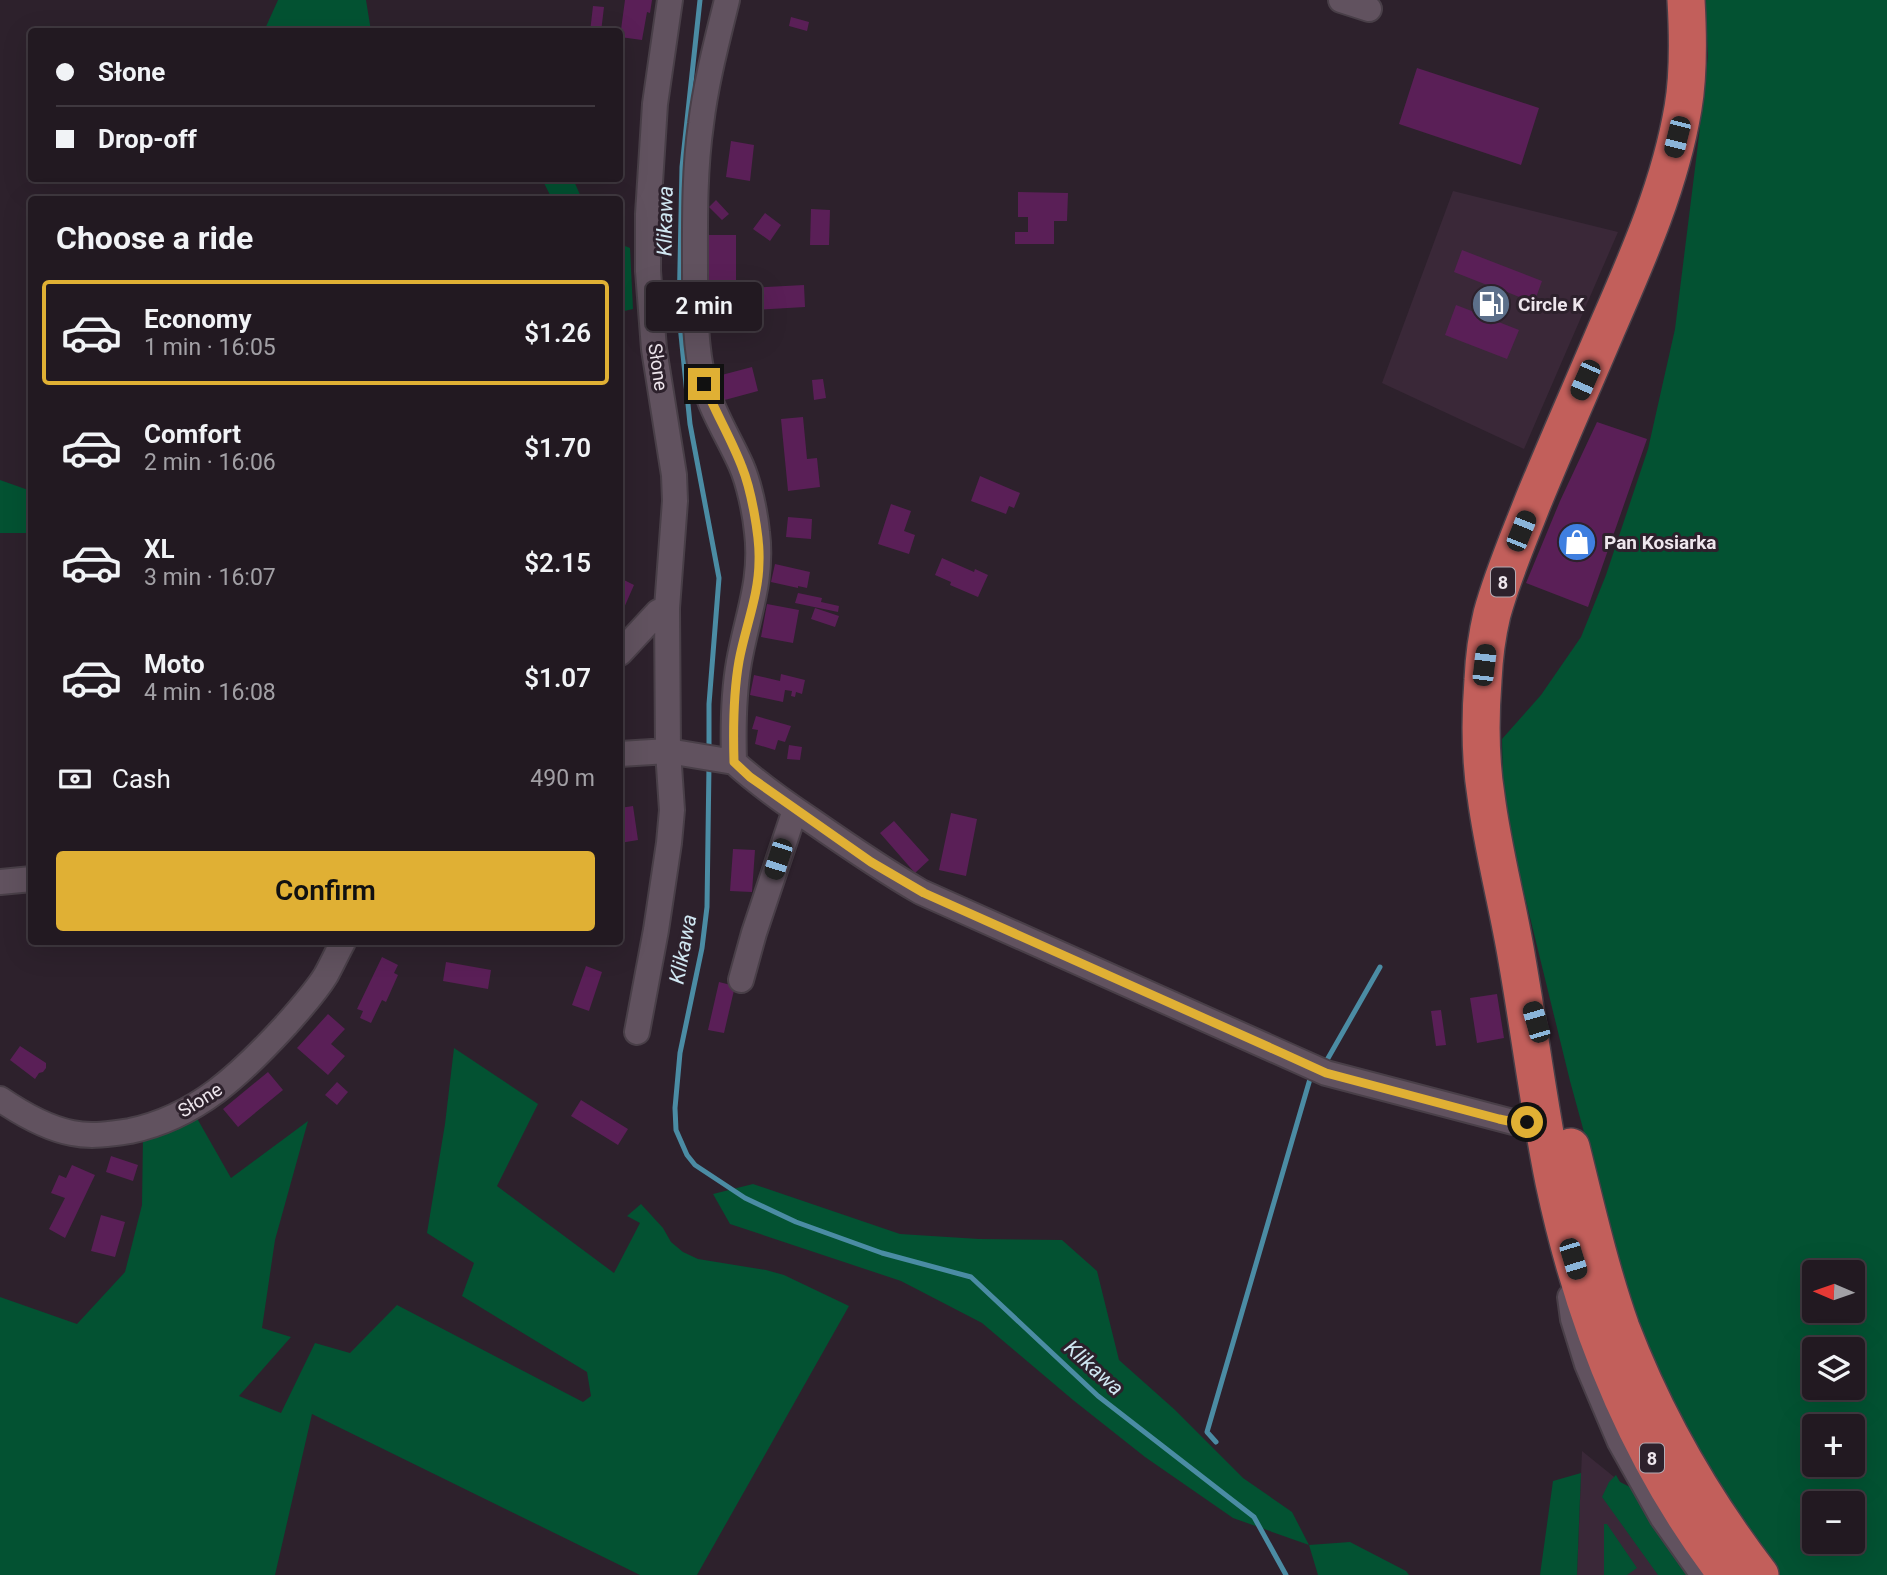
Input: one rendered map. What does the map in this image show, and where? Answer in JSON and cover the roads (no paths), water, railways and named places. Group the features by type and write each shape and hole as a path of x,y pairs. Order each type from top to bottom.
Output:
{"highway":[{"name":"8","path":"1686,0 1684,105 1668,174 1642,249 1521,531 1492,614 1487,639 1481,713 1484,783 1517,957 1553,1121 1607,1285 1640,1373 1674,1445 1731,1537 1760,1575"},
{"name":"8","path":"1553,1121 1558,1201 1595,1330 1635,1425 1682,1509 1727,1575"}],"street":[{"name":"Słone","path":"637,1032 670,843 678,753 667,608 675,501 674,475 654,349 648,271 655,104 670,0"},
{"path":"726,762 739,661 757,588 760,562 757,530 743,468 704,384 696,327 700,127 708,75 727,0"},
{"path":"1341,0 1369,9"},
{"path":"623,650 658,612 667,608"},
{"path":"623,754 678,753 726,762 871,862 924,893 1326,1073 1513,1122 1553,1121"},
{"path":"741,980 795,810"},
{"path":"0,882 28,879"},
{"name":"Słone","path":"0,1099 35,1121 73,1133 120,1133 153,1126 181,1115 231,1081 271,1041 326,976 342,945"},
{"path":"1573,1259 1569,1289 1573,1319 1587,1364 1620,1442 1662,1517 1703,1575"}],"waterway":[{"name":"Klikawa","path":"700,0 682,167 679,315 690,424 719,578 709,704 709,752"},
{"name":"Klikawa","path":"709,765 707,907 702,948 680,1053 675,1108 676,1130 687,1155 695,1165 745,1198 796,1222 882,1253 971,1277 1098,1396 1254,1517 1286,1575"},
{"path":"1327,1060 1380,967"},
{"path":"1216,1442 1207,1432 1310,1079"}],"place":[{"name":"Circle K","path":"1491,304"},
{"name":"Pan Kosiarka","path":"1577,542"}]}
